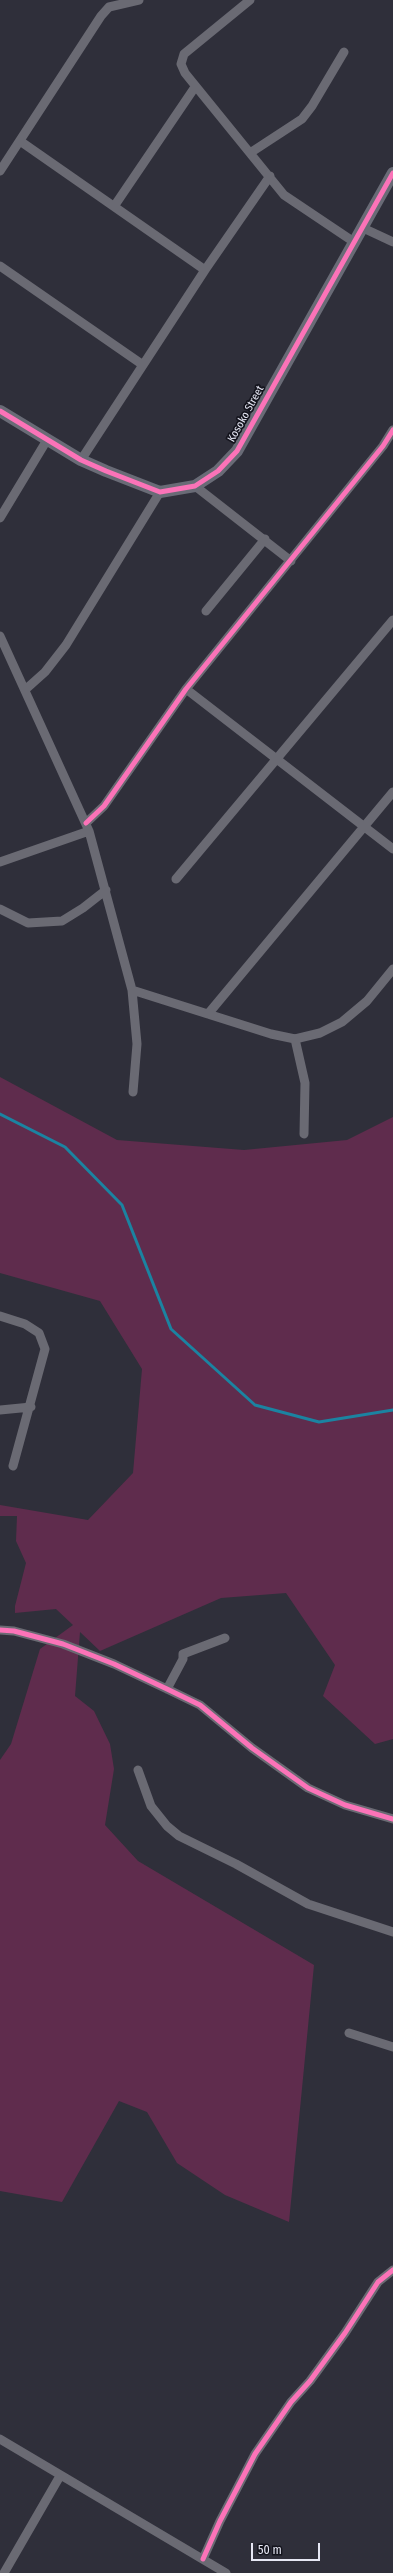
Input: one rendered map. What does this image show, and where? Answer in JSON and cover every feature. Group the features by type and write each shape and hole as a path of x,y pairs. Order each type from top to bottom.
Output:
{"street":[{"path":"0,171 100,16 109,7 139,0"},
{"path":"250,0 184,54 181,64 195,87 270,176 284,195 354,242"},
{"path":"250,153 302,119 312,106 344,52"},
{"path":"115,205 195,87"},
{"path":"20,141 115,205 206,270"},
{"name":"Kosoko Street","path":"160,492 195,486 218,471 237,451 393,173"},
{"path":"81,460 206,270 270,176"},
{"path":"363,228 393,242"},
{"path":"0,266 143,365"},
{"path":"0,411 81,460 160,492 66,645 45,672 26,689"},
{"path":"0,862 88,827 186,689 383,446 393,430"},
{"path":"0,518 47,440"},
{"path":"195,486 265,539 291,561"},
{"path":"206,611 265,539"},
{"path":"176,879 276,757 393,620"},
{"path":"0,638 26,689 88,827 132,990 137,1044 133,1092"},
{"path":"186,689 276,757 393,849"},
{"path":"208,1014 363,826 393,792"},
{"path":"0,909 28,924 62,921 83,908 106,890"},
{"path":"132,990 294,1039 320,1032 342,1022 367,1001 393,969"},
{"path":"294,1039 305,1083 304,1134"},
{"path":"0,1316 25,1324 39,1333 45,1349 31,1407 13,1466"},
{"path":"0,1410 31,1407"},
{"path":"0,1630 14,1631 63,1644 114,1664 168,1689 200,1705 252,1748 308,1788 345,1805 393,1819"},
{"path":"168,1689 183,1659 183,1654 225,1638"},
{"path":"138,1770 151,1806 167,1826 179,1836 236,1864 308,1904 393,1932"},
{"path":"349,2033 393,2047"},
{"path":"203,2558 220,2521 255,2454 291,2402 310,2381 345,2333 378,2282 393,2270"},
{"path":"0,2439 60,2476 203,2558 226,2573"},
{"path":"4,2573 60,2476"}],"shaded area":[{"path":"0,1077 117,1140 244,1150 347,1140 393,1117 393,1739 375,1744 323,1696 335,1665 286,1593 221,1598 100,1651 80,1632 75,1696 94,1711 110,1744 114,1769 105,1825 138,1861 314,1965 289,2222 225,2195 177,2163 147,2112 119,2101 62,2202 0,2191 0,1760 11,1744 40,1649 73,1625 56,1609 15,1613 15,1606 26,1563 16,1541 17,1516 0,1516 0,1505 88,1520 133,1473 142,1369 100,1301 0,1273"}],"waterway":[{"path":"0,1114 65,1147 122,1205 171,1329 255,1405 319,1422 393,1410"}],"cycle path":[{"path":"0,411 81,460 160,492 195,486 218,471 237,451 393,173"},
{"path":"86,823 104,806 186,689 383,446 393,430"},
{"path":"0,1630 14,1631 63,1644 114,1664 167,1689 200,1705 252,1748 308,1788 345,1805 393,1819"},
{"path":"203,2559 220,2521 255,2454 291,2402 310,2381 345,2333 378,2282 393,2270"}]}
